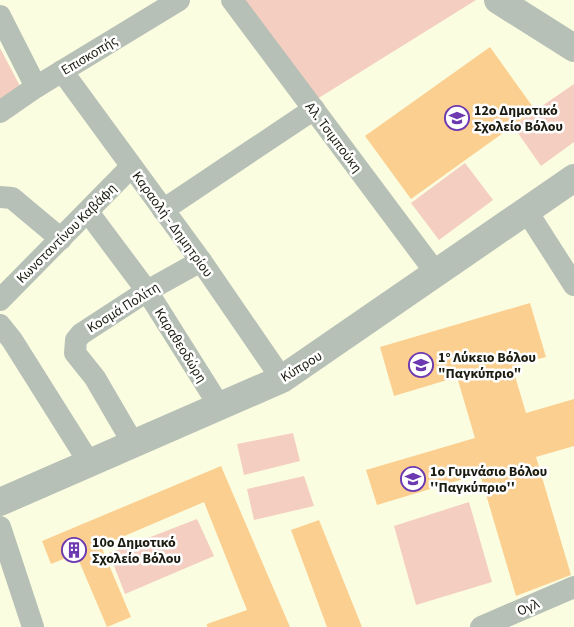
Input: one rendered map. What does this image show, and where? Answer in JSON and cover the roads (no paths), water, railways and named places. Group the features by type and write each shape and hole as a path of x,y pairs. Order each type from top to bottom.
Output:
{"street":[{"name":"Επισκοπής","path":"0,112 36,87 179,0"},
{"name":"Αλ. Τσιμπούκη","path":"232,0 436,274"},
{"path":"498,0 574,48"},
{"path":"0,16 36,87"},
{"name":"Καραολή - Δημητρίου","path":"62,71 201,261 282,379"},
{"path":"163,210 314,109"},
{"name":"Κωνσταντίνου Καβάφη","path":"0,300 131,166"},
{"name":"Κύπρου","path":"0,502 282,379 574,178"},
{"path":"0,197 12,198 61,239"},
{"path":"526,210 574,285"},
{"name":"Καραθεοδώρη","path":"88,212 147,291 220,407"},
{"name":"Κοσμά Πολίτη","path":"134,445 95,378 76,353 74,346 81,334 147,291 201,261"},
{"path":"0,325 12,340 90,464"},
{"path":"0,527 33,627"},
{"name":"Ογλ","path":"481,627 574,587"}],"place":[{"name":"12ο Δημοτικό Σχολείο Βόλου","path":"457,118"},
{"name":"1° Λύκειο Βόλου \"Παγκύπριο\"","path":"421,365"},
{"name":"1ο Γυμνάσιο Βόλου ''Παγκύπριο''","path":"413,479"},
{"name":"10ο Δημοτικό Σχολείο Βόλου","path":"74,550"}]}
